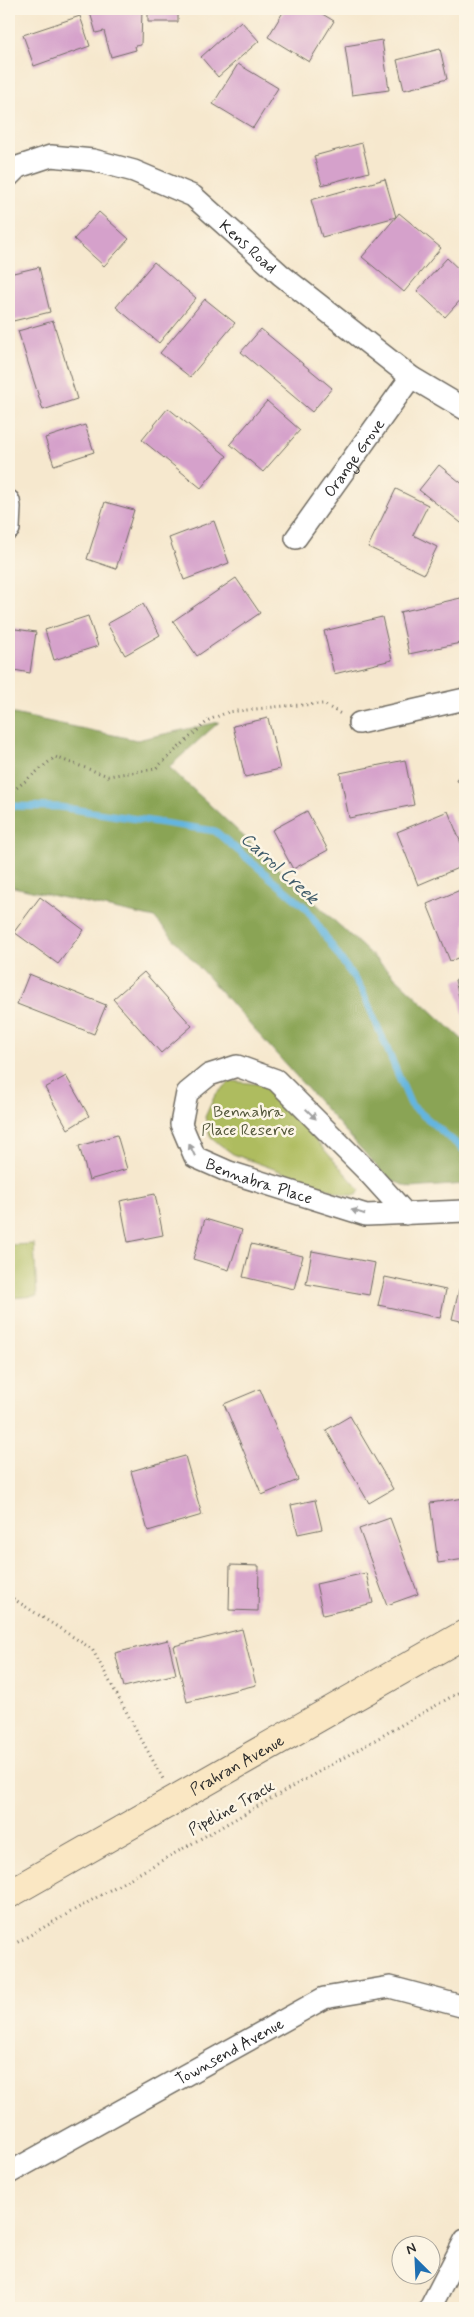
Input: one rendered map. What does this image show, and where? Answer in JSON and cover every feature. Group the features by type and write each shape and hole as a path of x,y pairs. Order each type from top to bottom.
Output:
{"street":[{"name":"Kens Road","path":"9,176 18,167 51,156 93,160 134,171 193,196 281,275 410,377 465,409"},
{"name":"Orange Grove","path":"296,538 410,377"},
{"path":"9,500 9,529"},
{"path":"359,723 465,699"},
{"name":"Bennabra Place","path":"406,1214 367,1171 276,1080 237,1066 209,1076 187,1093 181,1124 195,1157 229,1172 366,1215 406,1214 465,1211"},
{"name":"Prahran Avenue","path":"9,1894 465,1634"},
{"name":"Townsend Avenue","path":"9,2173 324,1998 390,1987 465,2007"},
{"path":"430,2308 465,2240"}],"path":[{"path":"9,794 56,757 108,776 156,769 209,720 228,712 323,704 359,723"},
{"path":"9,1596 92,1649 175,1800"},
{"name":"Pipeline Track","path":"9,1947 465,1689"}],"green space":[{"path":"9,713 137,740 219,722 169,767 465,1042 465,1184 411,1188 388,1179 155,918 9,886"},
{"name":"Bennabra Place Reserve","path":"231,1081 267,1085 360,1190 357,1195 345,1195 233,1154 211,1138 205,1117 215,1095"},
{"path":"34,1244 37,1296 9,1298 9,1245"}],"building":[{"path":"89,9 142,9 141,45 135,46 136,50 111,57 104,31 96,33"},
{"path":"148,9 178,9 178,22 148,22"},
{"path":"285,9 314,9 334,21 309,62 268,37"},
{"path":"80,16 90,46 34,66 23,35"},
{"path":"241,21 259,41 218,77 201,57"},
{"path":"382,40 389,90 352,95 345,46"},
{"path":"440,49 447,79 404,90 397,60"},
{"path":"238,64 278,88 253,128 213,104"},
{"path":"362,143 369,172 322,185 314,156"},
{"path":"385,179 396,217 322,237 311,200"},
{"path":"99,212 129,239 104,266 74,239"},
{"path":"399,213 441,248 404,292 362,257"},
{"path":"447,258 465,275 465,295 445,317 417,291"},
{"path":"154,262 196,298 159,343 116,307"},
{"path":"39,267 50,312 9,322 9,274"},
{"path":"205,299 235,323 190,377 160,353"},
{"path":"53,321 77,399 43,410 18,331"},
{"path":"261,329 332,388 312,412 241,352"},
{"path":"267,401 300,430 263,472 230,444"},
{"path":"168,408 227,456 201,488 142,440"},
{"path":"85,425 94,452 54,465 45,438"},
{"path":"439,465 465,486 465,526 419,490"},
{"path":"396,489 428,505 413,535 437,547 424,574 368,547"},
{"path":"105,502 134,510 116,569 87,559"},
{"path":"214,521 229,563 184,580 169,538"},
{"path":"236,578 260,613 197,656 173,621"},
{"path":"465,597 465,642 409,654 400,612"},
{"path":"143,604 160,635 125,655 107,624"},
{"path":"88,616 98,646 54,660 45,630"},
{"path":"382,617 392,660 334,674 324,631"},
{"path":"9,628 36,632 30,673 9,669"},
{"path":"268,718 280,769 245,777 233,726"},
{"path":"405,760 414,805 349,818 340,773"},
{"path":"465,761 465,784 457,781"},
{"path":"307,811 328,850 293,869 272,830"},
{"path":"448,811 465,853 465,865 418,885 397,832"},
{"path":"465,888 465,955 450,961 427,904"},
{"path":"40,897 84,930 58,964 14,932"},
{"path":"144,972 192,1026 161,1053 113,999"},
{"path":"29,974 106,1005 94,1034 17,1004"},
{"path":"465,978 465,1023 455,980"},
{"path":"66,1076 89,1116 68,1129 45,1088"},
{"path":"117,1135 127,1169 89,1180 79,1146"},
{"path":"155,1194 163,1235 128,1242 120,1201"},
{"path":"205,1219 242,1230 229,1270 193,1259"},
{"path":"251,1244 303,1256 294,1289 243,1277"},
{"path":"312,1251 375,1263 369,1295 306,1284"},
{"path":"465,1265 465,1322 452,1319"},
{"path":"385,1277 446,1290 440,1318 378,1305"},
{"path":"260,1389 298,1480 262,1495 224,1404"},
{"path":"350,1416 393,1489 369,1503 326,1430"},
{"path":"185,1456 202,1515 148,1531 131,1471"},
{"path":"465,1498 465,1559 438,1563 430,1503"},
{"path":"315,1500 322,1529 298,1534 291,1505"},
{"path":"390,1518 418,1594 387,1605 359,1529"},
{"path":"230,1565 259,1566 258,1611 229,1610"},
{"path":"366,1573 373,1603 323,1615 316,1584"},
{"path":"242,1629 256,1685 187,1702 174,1646"},
{"path":"168,1640 176,1674 124,1687 115,1653"}],"waterway":[{"name":"Carrol Creek","path":"9,806 59,807 215,831 306,908 362,990 411,1105 465,1151"}]}
